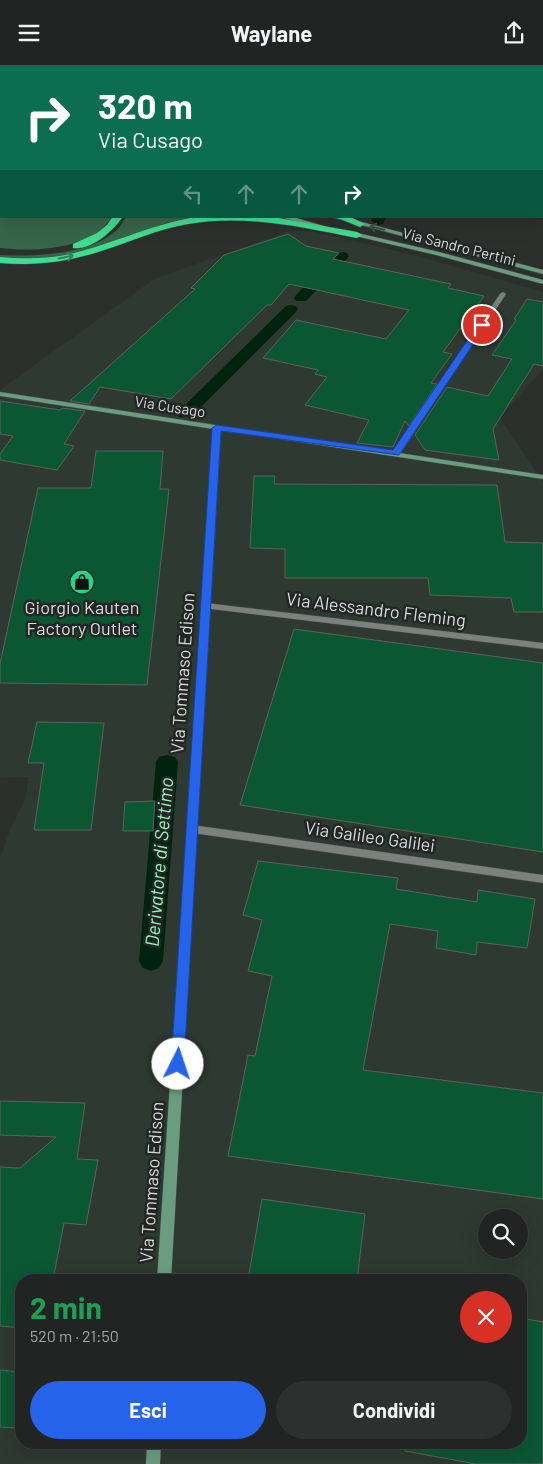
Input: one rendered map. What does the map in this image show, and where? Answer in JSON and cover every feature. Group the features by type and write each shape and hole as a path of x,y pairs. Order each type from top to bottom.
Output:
{"highway":[{"path":"0,251 33,252 75,246 91,241 106,232 115,223 118,217"},
{"path":"0,260 30,261 64,258 172,224 224,217 274,220 357,235"},
{"path":"341,217 360,223"}],"street":[{"name":"Via Sandro Pertini","path":"284,217 543,282"},
{"name":"Via Sandro Pertini","path":"335,217 543,272"},
{"path":"396,453 504,294"},
{"name":"Via Cusago","path":"0,394 217,428 396,453 543,477"},
{"name":"Via Tommaso Edison","path":"164,1274 217,428"},
{"name":"Via Alessandro Fleming","path":"206,606 543,646"},
{"name":"Via Galileo Galilei","path":"192,829 543,879"},
{"path":"153,1464 154,1449"}],"shaded area":[{"path":"289,231 311,231 417,256 543,292 543,369 500,417 543,483 543,1464 0,1464 0,858 11,827 26,798 28,777 0,778 0,390 154,279"}],"green space":[{"path":"0,217 111,217 104,227 92,236 78,242 45,249 0,248"},
{"path":"125,217 197,217 163,225 66,255 46,258 0,257 0,255 51,254 70,251 105,239 118,229"}],"building":[{"path":"288,234 306,246 339,253 333,259 451,284 448,288 484,296 443,352 452,354 431,383 437,384 409,426 405,421 393,447 357,443 369,420 305,405 327,377 315,374 318,370 263,358 296,320 386,339 409,310 289,284 271,305 267,305 171,399 100,387 89,404 70,401 195,289 191,288 224,255"},
{"path":"527,299 543,302 543,366 534,364 493,429 499,460 425,450 415,435 447,387 488,396 512,359 492,355 516,320 514,319"},
{"path":"0,401 60,410 62,408 85,411 64,444 74,446 57,470 0,460 0,454 13,436 0,434"},
{"path":"96,451 163,451 160,489 169,489 147,685 0,683 0,664 38,488 91,488"},
{"path":"254,476 275,476 274,484 497,485 505,542 543,543 543,612 514,612 511,598 430,595 428,578 285,578 285,549 250,548"},
{"path":"294,629 543,663 543,852 240,805"},
{"path":"37,722 104,723 91,830 34,830 44,763 28,763"},
{"path":"155,801 153,831 123,831 125,802"},
{"path":"258,861 398,878 396,889 477,902 478,890 535,899 527,948 477,942 476,955 436,948 438,931 390,924 363,1070 543,1093 543,1199 228,1156 248,1055 255,1056 272,976 248,971 262,920 243,915"},
{"path":"0,1101 85,1103 77,1159 98,1160 86,1225 64,1223 54,1274 15,1274 15,1327 0,1326 0,1167 20,1168 56,1137 0,1135"},
{"path":"262,1199 365,1214 358,1274 249,1274"},
{"path":"527,1319 543,1322 543,1464 476,1464 405,1451 405,1449 527,1449"},
{"path":"0,1370 15,1371 15,1428 0,1427"}],"waterway":[{"name":"Derivatore di Settimo","path":"378,221 380,217"},
{"name":"Derivatore di Settimo","path":"301,298 342,256"},
{"name":"Derivatore di Settimo","path":"185,414 291,309"},
{"name":"Derivatore di Settimo","path":"151,961 167,762"}],"place":[{"name":"Giorgio Kauten Factory Outlet","path":"82,582"}],"route":[{"path":"178,1064 217,428 396,453 482,325"}]}
